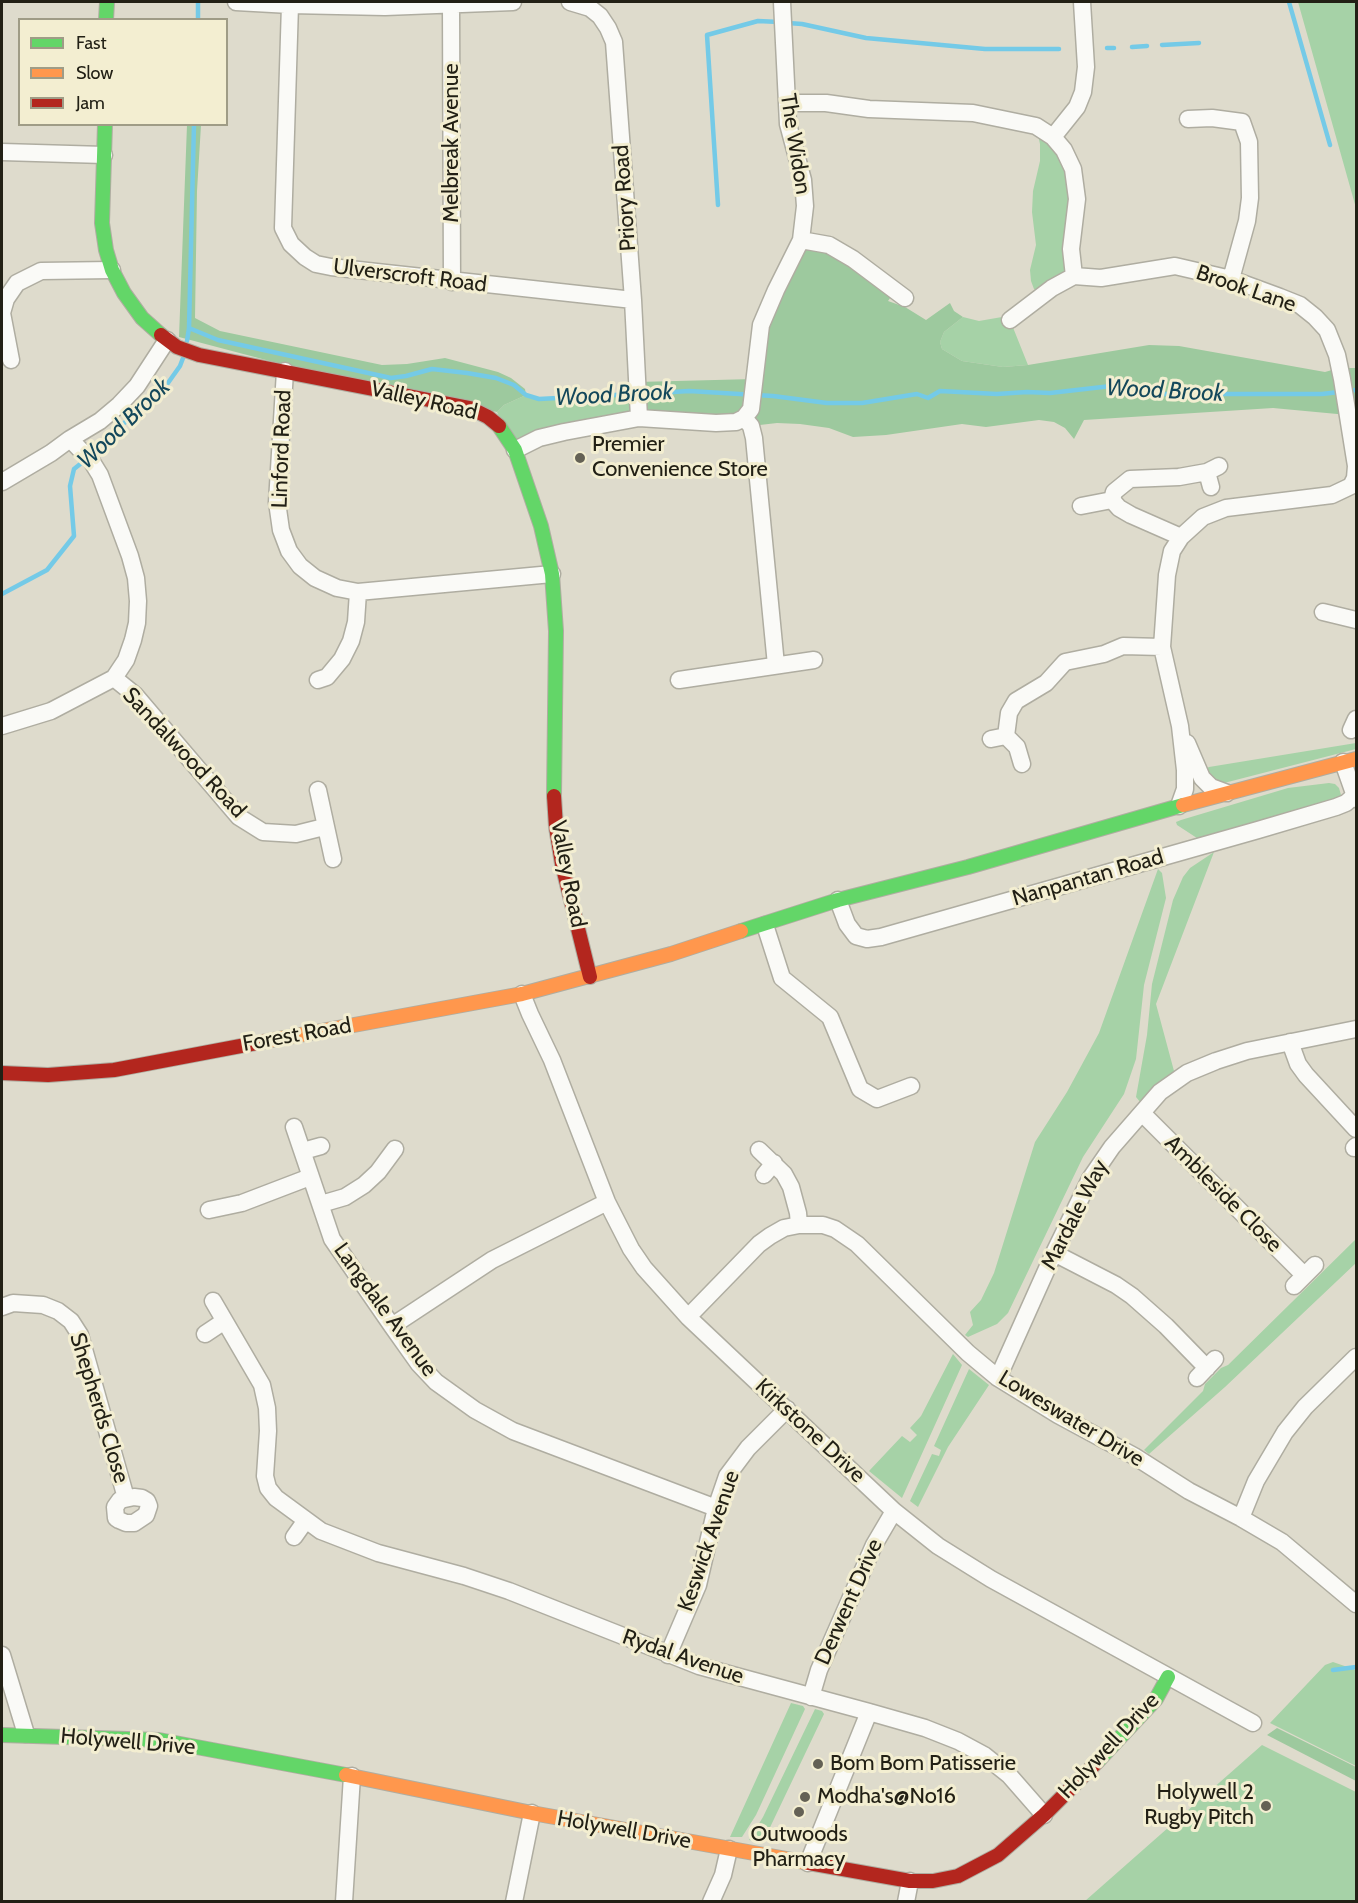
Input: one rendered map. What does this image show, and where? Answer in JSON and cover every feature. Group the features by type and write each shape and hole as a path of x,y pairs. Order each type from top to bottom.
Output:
{"street":[{"path":"106,18 107,2"},
{"path":"236,2 290,5 513,2"},
{"name":"Priory Road","path":"570,2 590,8 600,16 614,42 633,300 639,418"},
{"path":"1053,137 1077,107 1083,92 1086,67 1082,2"},
{"name":"Melbreak Avenue","path":"452,4 452,282"},
{"name":"Ulverscroft Road","path":"290,5 284,228 291,244 305,257 316,264 452,282 633,300"},
{"name":"The Widon","path":"744,418 751,409 761,325 801,240 805,206 803,180 788,124 782,15"},
{"path":"787,103 826,103 868,109 973,113 1036,126 1053,137 1064,150 1073,169 1077,199 1071,249 1074,276 1052,288 1010,320"},
{"path":"1188,119 1249,118 1250,198 1247,222 1231,279"},
{"name":"Valley Road","path":"105,126 102,223 112,270 124,293 142,318 172,344 199,355 470,408 488,417 502,429 515,450 541,525 552,574 556,631 554,787 556,827 562,864 590,977"},
{"path":"2,152 104,155"},
{"path":"801,240 829,245 853,259 896,297"},
{"name":"Brook Lane","path":"1074,276 1101,278 1175,266 1231,279 1300,305 1327,330 1337,355 1342,379 1356,466 1354,490 1332,495 1226,508 1203,517 1181,537 1172,551 1167,574 1162,647 1180,726 1185,770 1185,789 1179,806"},
{"path":"11,360 2,313 6,298 17,283 41,271 112,270"},
{"path":"2,482 51,453 74,444 119,405 172,344"},
{"name":"Linford Road","path":"285,371 277,501 281,530 289,551 300,566 315,578 337,588 358,592 552,574"},
{"path":"515,450 539,438 639,418 716,423 736,422 744,418 751,426 754,438 776,665"},
{"name":"Sandalwood Road","path":"2,726 51,711 114,678 126,660 137,623 136,578 130,555 108,494 92,462 74,444"},
{"path":"1112,501 1114,492 1130,479 1212,475"},
{"path":"1081,506 1112,501 1131,515 1181,537"},
{"path":"326,681 342,659 351,641 356,622 358,592"},
{"path":"1323,612 1356,620"},
{"path":"1023,764 1017,747 999,737 1016,701 1046,682 1064,655 1104,654 1124,646 1162,647"},
{"path":"679,680 814,660"},
{"name":"Sandalwood Road","path":"114,678 135,695 238,817 264,832 296,834 324,827"},
{"name":"Brook Lane","path":"1180,726 1202,778 1211,787 1227,793"},
{"path":"1350,760 1356,797"},
{"name":"Nanpantan Road","path":"590,977 765,925 838,900 968,867 1148,817 1179,806 1350,760"},
{"path":"318,790 324,827 333,859"},
{"name":"Nanpantan Road","path":"838,900 847,924 856,936 867,939 880,937 1302,817 1346,803 1356,797"},
{"path":"765,925 782,978 830,1017 860,1089 878,1099 911,1086"},
{"name":"Forest Road","path":"2,1073 48,1075 114,1070 522,994 590,977"},
{"name":"Kirkstone Drive","path":"522,994 552,1060 607,1202 631,1249 644,1268 688,1317 894,1511 938,1546 991,1579 1253,1723"},
{"name":"Mardale Way","path":"998,1378 1090,1179 1112,1147 1160,1092 1186,1073 1247,1051 1356,1029"},
{"path":"1290,1042 1298,1064 1306,1075 1356,1129"},
{"name":"Ambleside Close","path":"1142,1113 1304,1275"},
{"name":"Langdale Avenue","path":"294,1127 332,1239 419,1364 431,1376 475,1410 513,1431 716,1508"},
{"path":"303,1152 321,1146"},
{"path":"321,1204 345,1197 364,1185 378,1172 395,1149"},
{"path":"759,1150 769,1169 784,1174 791,1186 799,1225"},
{"path":"209,1210 240,1196 310,1177"},
{"path":"392,1326 492,1260 607,1202"},
{"name":"Loweswater Drive","path":"688,1317 759,1244 784,1228 799,1225 823,1226 845,1235 968,1353 998,1378 1058,1415 1134,1456 1189,1491 1282,1542 1356,1604"},
{"path":"1054,1253 1116,1285 1132,1296 1166,1326 1206,1368"},
{"name":"Rydal Avenue","path":"213,1301 262,1385 267,1408 265,1476 268,1488 276,1498 321,1531 337,1539 509,1591 699,1666 925,1728 958,1741 984,1755 1009,1775 1044,1815"},
{"name":"Shepherds Close","path":"2,1307 13,1303 43,1305 58,1311 71,1321 80,1335 126,1498"},
{"path":"205,1334 224,1322"},
{"path":"1241,1518 1256,1481 1285,1432 1305,1407 1356,1356"},
{"name":"Keswick Avenue","path":"668,1655 698,1585 716,1508 727,1476 748,1448 787,1409"},
{"name":"Derwent Drive","path":"812,1697 819,1670 874,1545 894,1511"},
{"path":"294,1537 306,1520"},
{"path":"2,1655 26,1734"},
{"name":"Holywell Drive","path":"2,1735 159,1740 352,1776 531,1813 910,1881 933,1881 958,1876 978,1868 998,1855 1044,1815 1134,1724 1156,1699 1168,1677"},
{"path":"808,1863 869,1712"},
{"path":"344,1902 352,1776"},
{"path":"514,1902 531,1813"},
{"path":"711,1902 723,1875 729,1849"},
{"path":"906,1902 910,1881"}],"green space":[{"path":"1298,2 1356,2 1356,208"},
{"path":"187,126 201,126 197,191 195,318 220,331 382,365 445,358 498,372 511,378 525,389 526,395 504,405 497,412 285,365 179,337"},
{"path":"1036,126 1073,169 1072,267 1042,295 1034,289 1030,270 1036,245 1032,212 1033,191 1040,161 1040,144"},
{"path":"801,240 829,245 895,291 888,301 905,307 926,320 950,303 954,311 963,317 944,332 940,342 942,349 962,361 1003,367 1028,365 1149,345 1179,346 1325,372 1339,368 1356,368 1356,413 1348,415 1273,408 1084,420 1074,439 1065,428 1054,422 1039,420 986,427 962,424 886,435 853,437 829,428 800,424 777,423 751,426 639,418 637,382 754,379 757,347"},
{"path":"963,317 979,321 1002,317 1010,320 1028,365 1003,367 962,361 942,349 940,342 944,332"},
{"path":"638,394 639,418 515,450 497,412 504,405 526,395 540,399"},
{"path":"1356,743 1356,749 1224,783 1216,781 1207,772 1209,767"},
{"path":"1329,783 1339,788 1341,795 1336,800 1200,840 1176,822 1288,788"},
{"path":"1214,852 1156,1004 1174,1071 1141,1103 1136,1097 1147,1035 1152,984 1173,900 1183,877 1190,868"},
{"path":"1158,869 1162,873 1166,898 1144,985 1136,1059 1124,1094 1083,1157 1008,1313 997,1324 968,1337 965,1335 973,1325 970,1312 981,1300 994,1273 1035,1142 1067,1092 1099,1033"},
{"path":"1356,1239 1356,1263 1225,1387 1149,1454 1144,1450 1203,1391 1205,1384 1221,1368 1228,1365"},
{"path":"953,1354 962,1365 902,1498 869,1471 902,1436 910,1442 917,1435 910,1428 921,1416"},
{"path":"969,1369 989,1385 948,1447 918,1507 910,1501 932,1454 939,1456 941,1450 934,1446"},
{"path":"1333,1662 1356,1670 1356,1766 1270,1723 1325,1665"},
{"path":"791,1703 803,1706 805,1709 756,1815 742,1837 730,1837"},
{"path":"815,1709 824,1714 764,1840 760,1842 749,1840 763,1817"},
{"path":"1277,1728 1356,1767 1356,1781 1267,1735"},
{"name":"Holywell 2 Rugby Pitch","path":"1262,1745 1356,1792 1356,1901 1085,1901"}],"waterway":[{"path":"198,2 198,18"},
{"path":"1289,2 1330,145"},
{"path":"718,205 707,35 758,21 779,22"},
{"path":"788,23 866,38 985,49 1059,49"},
{"path":"1162,45 1199,43"},
{"path":"1132,47 1147,46"},
{"path":"1107,48 1114,48"},
{"path":"189,328 194,126"},
{"name":"Wood Brook","path":"187,341 189,328 218,340 391,378 432,369 467,373 496,378 514,385 526,395 539,399 633,394"},
{"name":"Wood Brook","path":"91,455 104,444 110,435 163,390 183,358"},
{"name":"Wood Brook","path":"642,394 689,391 773,396 827,403 862,403 917,394 928,398 940,391 997,394 1050,393 1120,385 1131,394 1322,394 1356,390"},
{"name":"Wood Brook","path":"2,594 47,570 74,536 70,486 74,469 84,461"},
{"path":"1333,1670 1356,1667"}],"traffic: fast":[{"path":"106,18 107,2"},
{"path":"105,126 102,223 106,250 112,270 124,293 142,318 161,335"},
{"path":"499,426 515,450 541,526 552,574 556,631 554,796"},
{"path":"741,931 838,900 968,867 1183,805"},
{"path":"1097,1762 1156,1699 1168,1677"},
{"path":"2,1735 159,1740 346,1775"}],"traffic: slow":[{"path":"1183,805 1356,759"},
{"path":"267,1041 522,994 671,954 741,931"},
{"path":"346,1775 532,1813 809,1863"}],"traffic: jam":[{"path":"161,335 177,347 199,355 470,408 488,417 499,426"},
{"path":"554,796 562,864 590,977"},
{"path":"2,1073 48,1075 114,1070 267,1041"},
{"path":"809,1863 910,1881 933,1881 958,1876 998,1855 1044,1815 1097,1762"}],"place":[{"name":"Premier Convenience Store","path":"580,458"},
{"name":"Bom Bom Patisserie","path":"818,1764"},
{"name":"Modha's@No16","path":"805,1797"},
{"name":"Holywell 2 Rugby Pitch","path":"1266,1806"},
{"name":"Outwoods Pharmacy","path":"799,1812"}]}
